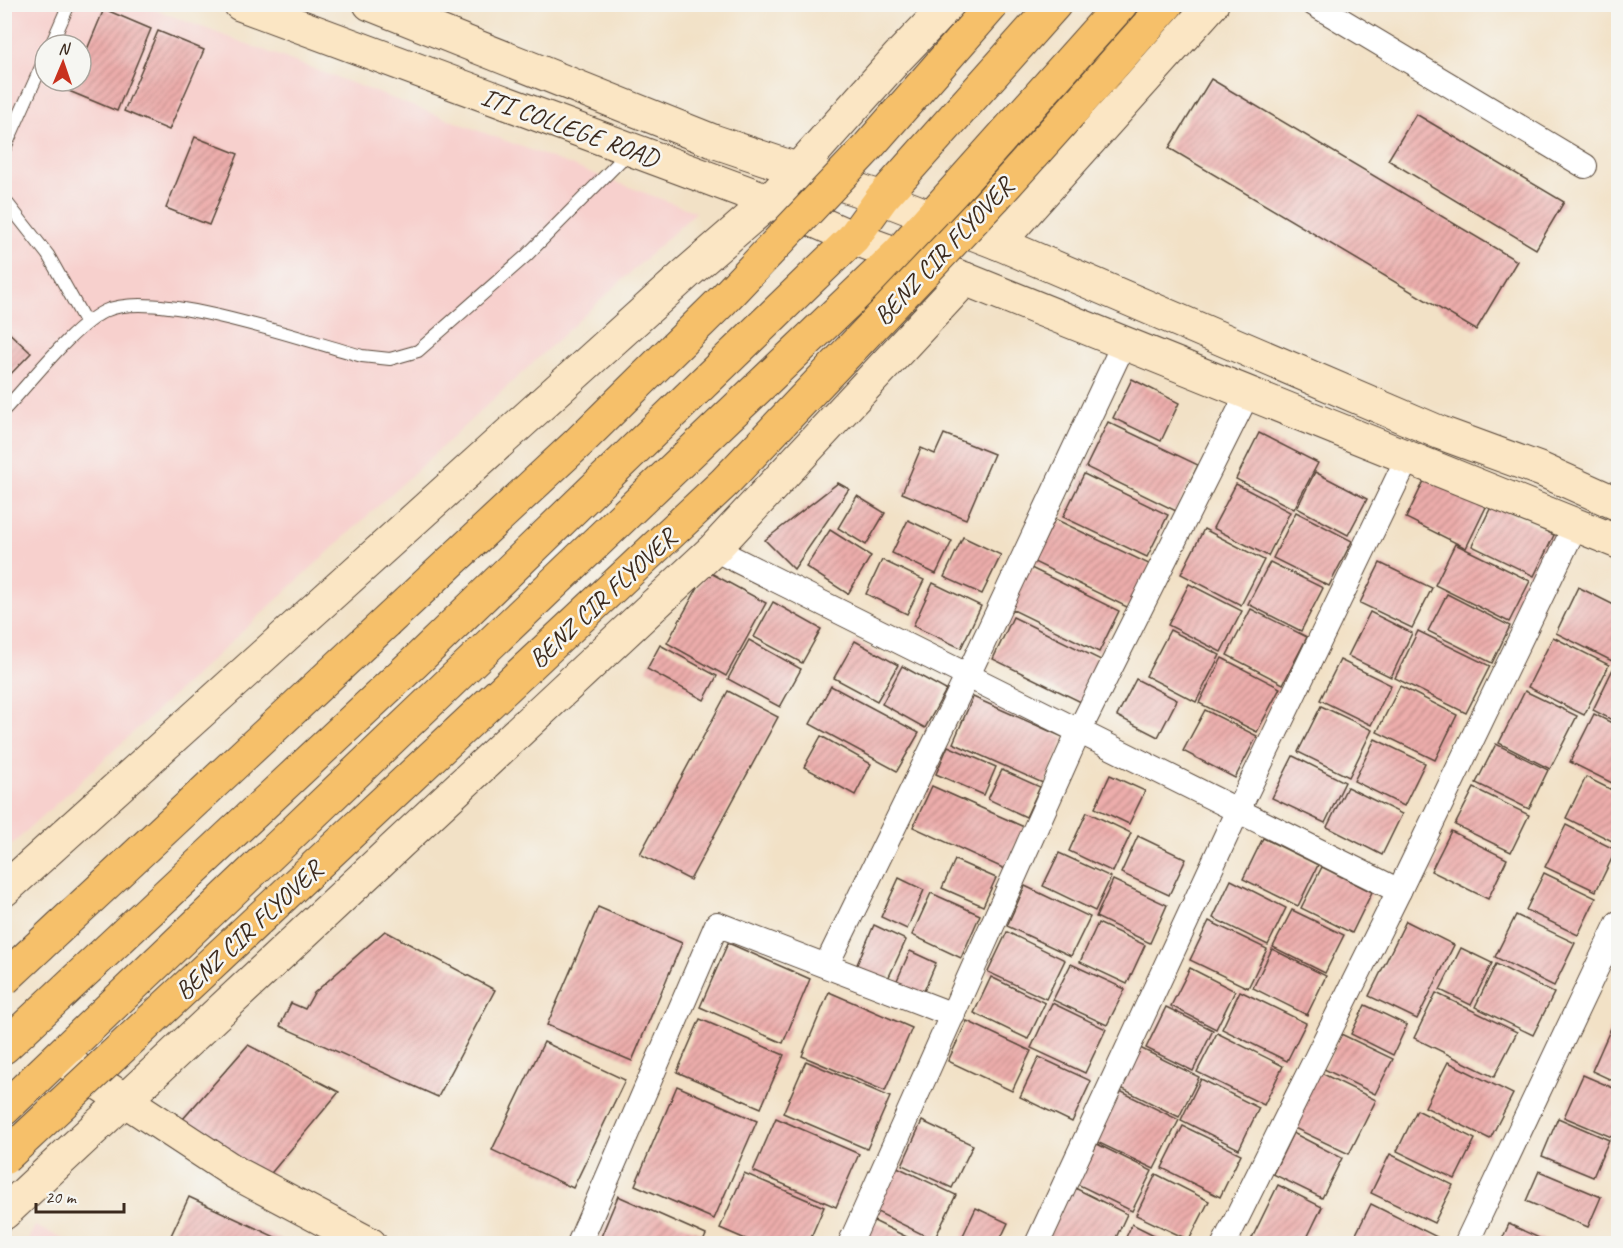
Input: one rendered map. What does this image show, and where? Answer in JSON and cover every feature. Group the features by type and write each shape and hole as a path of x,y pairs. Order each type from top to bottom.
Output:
{"main road":[{"path":"4,979 578,443 723,300 803,216 993,4"},
{"path":"4,1047 423,654 853,238 882,198 1055,4"},
{"path":"4,1109 898,254 1121,4"},
{"name":"BENZ CIR FLYOVER","path":"4,1158 724,483 994,198 1167,4"}],"street":[{"name":"ITI COLLEGE ROAD","path":"240,4 770,201 853,238 965,279 1247,395 1598,533"},
{"name":"ITI COLLEGE ROAD","path":"370,4 713,141 882,198 998,243 1442,433 1542,470 1607,499"},
{"path":"998,243 1212,4"},
{"path":"1314,4 1586,166"},
{"path":"4,890 687,273 770,201 941,9"},
{"path":"4,1212 714,549 965,279"},
{"path":"827,964 968,675 1124,343"},
{"path":"850,1244 1079,731 1247,395"},
{"path":"1037,1244 1238,810 1408,457"},
{"path":"1224,1244 1399,891 1598,533"},
{"path":"714,549 1399,891"},
{"path":"1466,1244 1618,922"},
{"path":"579,1244 717,924 827,964 953,1015"},
{"path":"59,1057 236,1173 370,1244"}],"lane":[{"path":"56,33 69,4"},
{"path":"4,150 33,85"},
{"path":"4,410 86,322 106,310 130,305 170,306 362,356 390,359 418,351 526,256 632,150"},
{"path":"4,199 48,255 86,322"}],"shaded area":[{"path":"5,5 143,5 696,212 5,851"},
{"path":"35,1226 73,1243 26,1243"}],"building":[{"path":"104,9 151,29 117,111 74,93 93,93 93,35"},
{"path":"158,31 204,50 169,130 124,111"},
{"path":"1211,79 1517,261 1476,330 1169,148"},
{"path":"1416,114 1564,202 1536,249 1388,160"},
{"path":"195,137 238,154 209,225 166,208"},
{"path":"4,328 31,353 4,381"},
{"path":"1132,379 1179,403 1161,441 1113,418"},
{"path":"1108,422 1198,465 1176,511 1086,467"},
{"path":"1259,433 1318,463 1294,509 1236,479"},
{"path":"944,434 994,454 966,519 902,493 921,448 935,454"},
{"path":"1315,472 1367,499 1348,535 1297,508"},
{"path":"1084,474 1168,515 1147,557 1063,517"},
{"path":"1426,477 1486,507 1466,548 1406,518"},
{"path":"838,483 849,489 794,569 765,540"},
{"path":"1236,484 1290,512 1268,556 1213,528"},
{"path":"857,496 885,513 866,545 838,528"},
{"path":"1492,505 1554,535 1534,576 1472,546"},
{"path":"1296,512 1352,541 1329,586 1273,558"},
{"path":"1055,519 1151,565 1129,608 1034,562"},
{"path":"908,520 952,541 936,574 892,553"},
{"path":"1204,529 1264,560 1241,605 1181,574"},
{"path":"830,530 871,556 848,594 806,567"},
{"path":"963,537 1001,555 982,594 944,577"},
{"path":"1455,544 1530,581 1509,622 1435,585"},
{"path":"882,560 924,580 907,614 866,594"},
{"path":"1270,562 1323,588 1301,631 1248,604"},
{"path":"1380,563 1432,588 1412,628 1360,603"},
{"path":"1029,567 1119,611 1099,652 1009,608"},
{"path":"707,571 766,603 726,676 667,643"},
{"path":"933,583 981,606 961,648 913,626"},
{"path":"1189,584 1242,611 1221,652 1168,625"},
{"path":"1578,587 1618,607 1618,664 1556,633"},
{"path":"1447,594 1510,626 1492,663 1428,631"},
{"path":"773,602 821,629 802,663 754,637"},
{"path":"1251,609 1307,637 1283,684 1227,655"},
{"path":"1370,612 1412,633 1391,677 1348,656"},
{"path":"1013,617 1103,661 1083,703 993,659"},
{"path":"1170,630 1220,655 1196,702 1146,676"},
{"path":"1418,631 1490,666 1466,713 1395,678"},
{"path":"1553,637 1609,665 1584,715 1528,687"},
{"path":"749,640 801,669 780,707 728,679"},
{"path":"855,641 898,665 877,701 834,678"},
{"path":"660,645 717,676 704,700 647,669"},
{"path":"1222,658 1280,688 1257,732 1199,703"},
{"path":"1340,660 1391,685 1371,725 1320,700"},
{"path":"902,666 946,690 925,728 882,704"},
{"path":"1613,669 1618,671 1618,723 1593,710"},
{"path":"1136,679 1177,700 1158,737 1117,716"},
{"path":"831,686 919,733 897,771 810,724"},
{"path":"1400,686 1457,715 1435,760 1377,732"},
{"path":"728,691 778,717 690,880 640,854"},
{"path":"1525,691 1577,716 1550,769 1499,743"},
{"path":"973,697 1065,738 1045,784 953,743"},
{"path":"1321,706 1372,730 1349,777 1298,752"},
{"path":"1205,710 1257,736 1235,778 1183,751"},
{"path":"1594,714 1618,726 1618,786 1570,762"},
{"path":"821,736 871,764 855,795 804,767"},
{"path":"1375,739 1425,763 1404,806 1354,781"},
{"path":"1496,744 1548,770 1529,809 1476,783"},
{"path":"948,746 996,767 984,795 936,774"},
{"path":"1293,756 1345,782 1325,823 1272,798"},
{"path":"1002,770 1040,787 1026,817 988,799"},
{"path":"1110,775 1145,791 1129,824 1095,808"},
{"path":"1586,777 1618,793 1618,844 1566,818"},
{"path":"932,786 1024,827 1005,869 913,827"},
{"path":"1347,787 1402,814 1382,855 1327,827"},
{"path":"1474,788 1529,815 1511,852 1455,825"},
{"path":"1087,812 1131,833 1113,872 1069,851"},
{"path":"1566,825 1616,850 1596,891 1545,867"},
{"path":"1451,831 1507,859 1488,899 1431,871"},
{"path":"1138,836 1186,859 1169,895 1121,873"},
{"path":"1263,838 1318,865 1298,906 1243,879"},
{"path":"1059,853 1111,877 1095,911 1043,886"},
{"path":"955,860 996,878 983,906 942,888"},
{"path":"1322,867 1372,892 1352,933 1301,908"},
{"path":"1544,873 1596,898 1578,935 1526,910"},
{"path":"899,878 924,890 907,929 881,917"},
{"path":"1113,880 1167,905 1150,943 1096,917"},
{"path":"1231,880 1286,908 1268,945 1213,918"},
{"path":"1025,886 1090,917 1071,956 1007,926"},
{"path":"931,893 980,915 961,958 912,935"},
{"path":"598,907 682,943 632,1061 547,1025"},
{"path":"1292,910 1344,935 1325,973 1273,947"},
{"path":"1516,915 1575,943 1554,986 1495,957"},
{"path":"1209,921 1267,949 1248,988 1190,960"},
{"path":"1406,921 1454,945 1417,1019 1369,996"},
{"path":"1098,923 1145,945 1127,984 1080,962"},
{"path":"874,925 906,940 886,983 855,969"},
{"path":"385,931 495,990 438,1097 280,1026 291,1003 305,1009 314,993"},
{"path":"1007,932 1065,960 1046,999 988,972"},
{"path":"728,943 810,979 783,1043 700,1007"},
{"path":"1461,948 1492,963 1471,1005 1440,990"},
{"path":"1272,949 1326,976 1307,1015 1253,988"},
{"path":"910,951 936,963 921,998 894,987"},
{"path":"1071,964 1125,989 1107,1025 1053,1000"},
{"path":"1496,964 1554,993 1533,1035 1475,1007"},
{"path":"1190,968 1235,991 1216,1029 1171,1006"},
{"path":"991,977 1045,1003 1028,1039 974,1013"},
{"path":"1240,991 1306,1023 1287,1061 1222,1029"},
{"path":"829,992 912,1028 885,1091 802,1056"},
{"path":"1436,993 1517,1032 1494,1077 1414,1038"},
{"path":"1052,1003 1106,1029 1085,1073 1031,1048"},
{"path":"1365,1005 1407,1025 1393,1055 1351,1034"},
{"path":"1166,1007 1213,1030 1193,1071 1146,1048"},
{"path":"700,1019 784,1055 761,1108 677,1072"},
{"path":"967,1021 1031,1051 1012,1091 948,1061"},
{"path":"1611,1028 1618,1032 1618,1083 1592,1071"},
{"path":"1217,1033 1283,1066 1264,1105 1197,1072"},
{"path":"1341,1034 1393,1059 1375,1094 1324,1069"},
{"path":"544,1042 625,1080 573,1188 492,1150"},
{"path":"248,1045 339,1092 262,1184 183,1119"},
{"path":"1140,1048 1199,1077 1179,1117 1121,1088"},
{"path":"1039,1057 1091,1081 1072,1122 1020,1097"},
{"path":"806,1061 890,1097 867,1149 783,1113"},
{"path":"1448,1062 1513,1094 1490,1139 1425,1107"},
{"path":"1315,1070 1376,1100 1349,1154 1288,1125"},
{"path":"1583,1075 1618,1090 1616,1139 1564,1117"},
{"path":"1201,1079 1259,1108 1239,1149 1181,1120"},
{"path":"677,1086 757,1121 714,1219 635,1185"},
{"path":"1120,1091 1179,1120 1154,1169 1095,1141"},
{"path":"1417,1110 1475,1139 1455,1179 1397,1151"},
{"path":"776,1118 859,1154 836,1207 753,1171"},
{"path":"1558,1118 1609,1140 1593,1177 1542,1156"},
{"path":"922,1121 973,1145 952,1188 902,1165"},
{"path":"1183,1126 1241,1154 1220,1197 1162,1168"},
{"path":"1293,1133 1342,1158 1322,1198 1273,1174"},
{"path":"1097,1144 1152,1171 1132,1211 1077,1184"},
{"path":"1390,1154 1453,1185 1434,1223 1371,1193"},
{"path":"895,1166 956,1195 934,1240 873,1210"},
{"path":"1539,1171 1601,1197 1588,1227 1526,1201"},
{"path":"744,1173 824,1207 808,1244 757,1244 720,1228"},
{"path":"1156,1174 1209,1201 1189,1240 1136,1215"},
{"path":"1278,1185 1322,1207 1304,1244 1249,1244"},
{"path":"1073,1187 1127,1214 1113,1244 1059,1244 1047,1238"},
{"path":"618,1196 706,1235 702,1244 598,1244"},
{"path":"189,1197 290,1244 167,1244"},
{"path":"1371,1204 1437,1237 1434,1244 1351,1244"},
{"path":"976,1208 1008,1223 998,1244 959,1244"},
{"path":"872,1220 921,1244 860,1244"},
{"path":"1132,1224 1172,1244 1123,1244"},
{"path":"1509,1224 1552,1244 1500,1244"}]}
